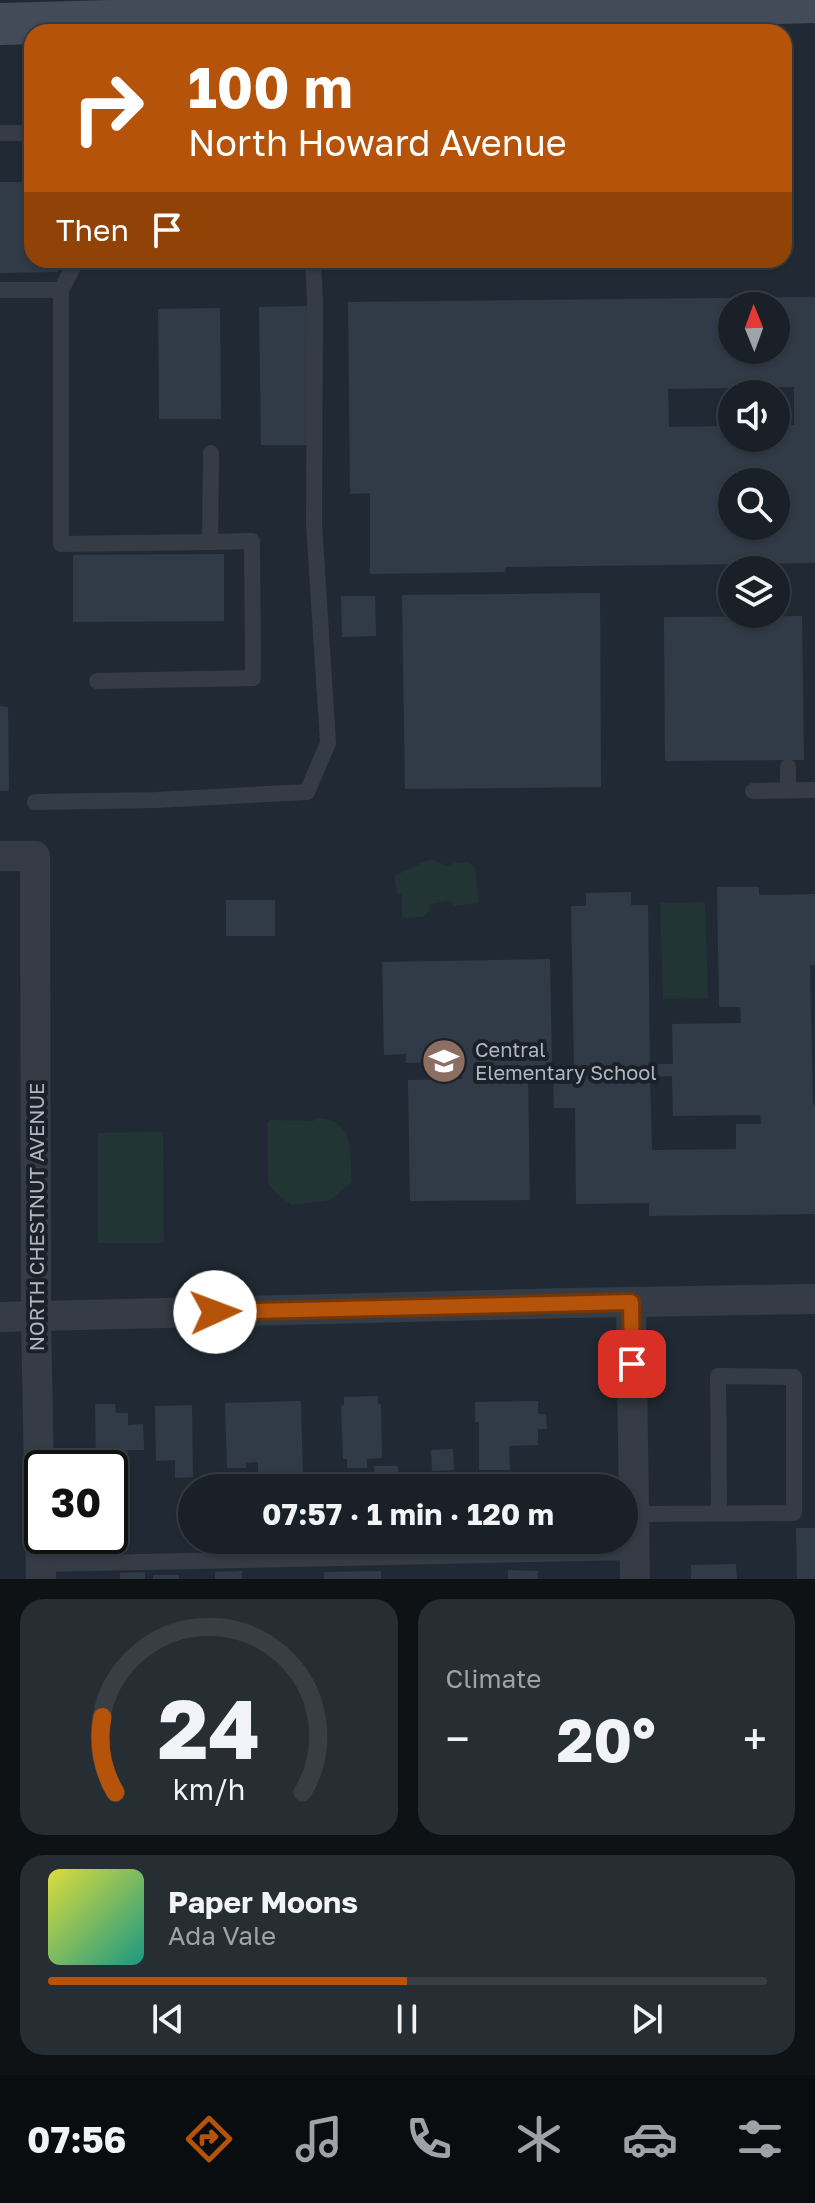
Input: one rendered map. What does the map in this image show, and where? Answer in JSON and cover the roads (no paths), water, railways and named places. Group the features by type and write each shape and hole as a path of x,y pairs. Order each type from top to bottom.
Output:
{"street":[{"path":"0,24 420,6 618,9 691,3 815,2"},
{"name":"NORTH CHESTNUT AVENUE","path":"0,856 35,856 40,1571"},
{"path":"0,1317 815,1299"},
{"path":"631,1302 633,1474"}],"lane":[{"path":"0,133 24,133"},
{"path":"73,268 61,290 61,544 252,541 253,678 97,681"},
{"path":"35,802 156,800 307,792 328,743 314,523 313,268"},
{"path":"0,290 61,290"},
{"path":"210,542 211,453"},
{"path":"788,767 788,790"},
{"path":"753,791 815,790"},
{"path":"638,1514 794,1513 794,1377 718,1376 719,1513"},
{"path":"40,1571 330,1554"},
{"path":"500,1554 635,1566"}],"place":[{"name":"Central Elementary School","path":"444,1061"}]}
